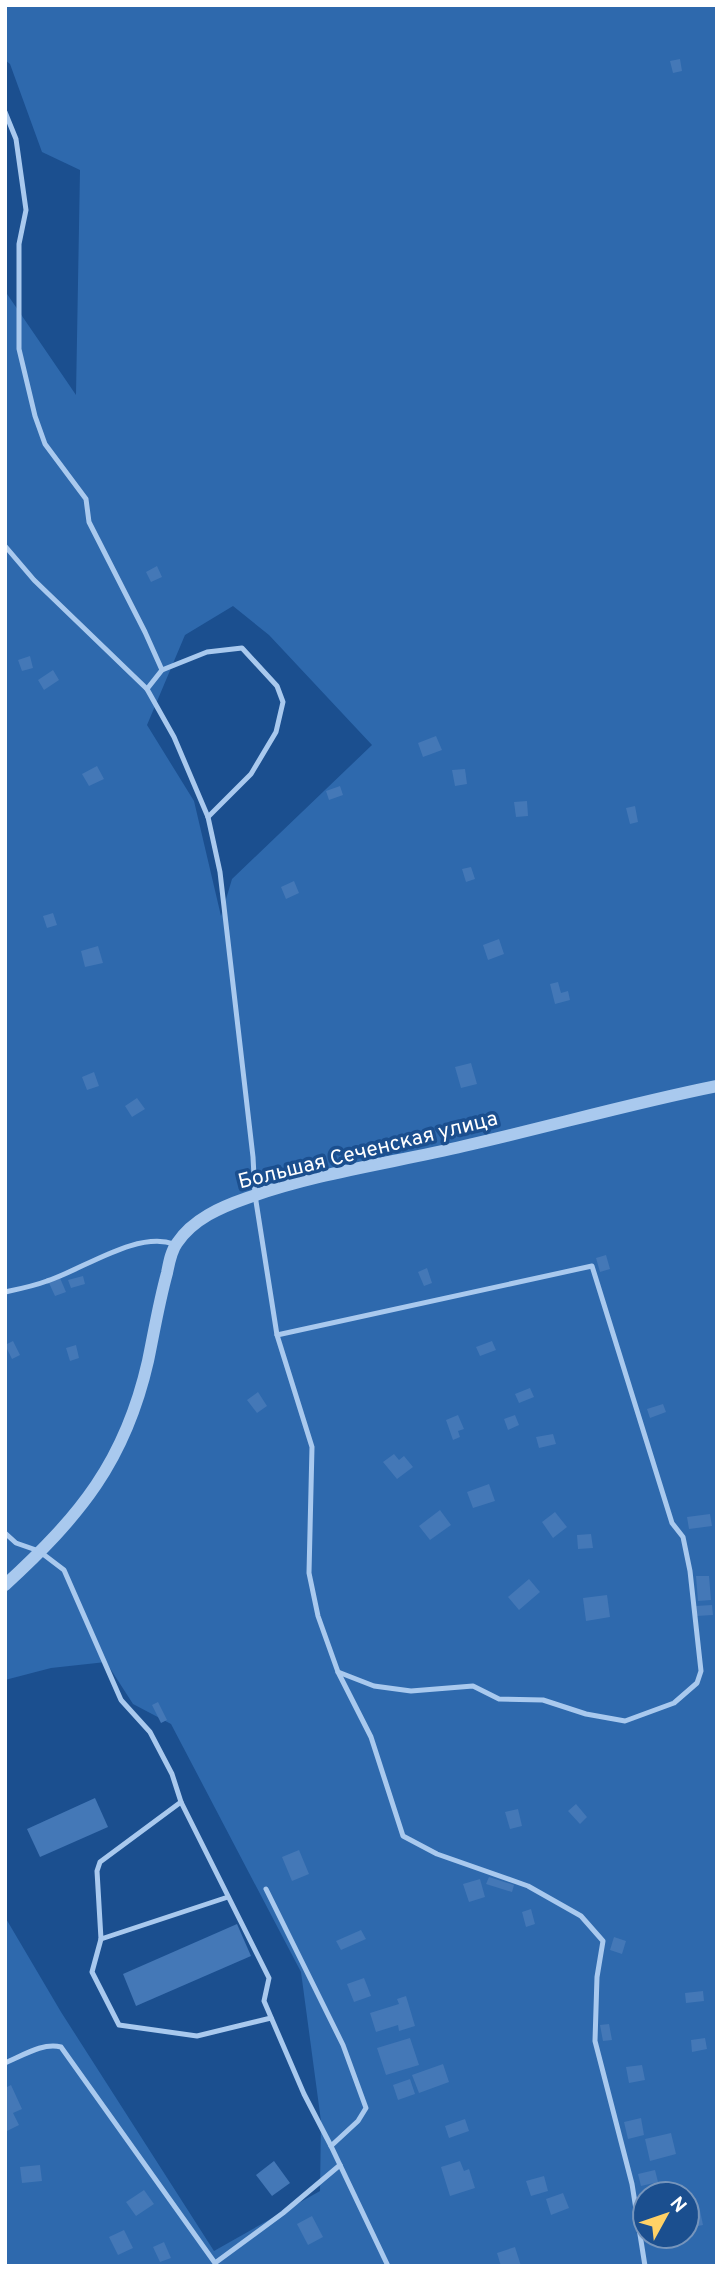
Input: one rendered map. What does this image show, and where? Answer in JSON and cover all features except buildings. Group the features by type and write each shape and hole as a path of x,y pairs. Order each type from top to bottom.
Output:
{"street":[{"name":"Большая Сеченская улица","path":"5,1585 65,1526 90,1495 118,1451 142,1382 156,1313 176,1244 191,1227 208,1214 255,1195 328,1176 512,1136 665,1096 717,1086"}],"lane":[{"path":"5,112 16,139 26,211 19,244 19,349 35,416 45,444 86,499 89,522 162,670"},
{"path":"5,546 34,580 147,689 174,737 208,817 220,872 253,1157 255,1195 277,1335 313,1447 309,1573 318,1616 338,1672 371,1737 403,1836 437,1854 528,1886 581,1916 603,1941 597,1977 595,2041 632,2184 645,2266"},
{"path":"147,689 162,670 207,652 242,648 277,686 283,702 276,732 251,774 208,817"},
{"path":"5,1292 47,1281 131,1246 162,1240 176,1244"},
{"path":"277,1335 592,1266 672,1523 682,1537 690,1571 701,1671 696,1683 674,1703 625,1721 586,1714 543,1700 499,1699 473,1686 411,1691 374,1686 338,1672"},
{"path":"5,1533 16,1542 39,1551 64,1570 121,1700 150,1732 173,1774 181,1802 269,1978 264,2001 304,2094 388,2266"},
{"path":"181,1802 100,1862 97,1871 101,1939 92,1972 119,2025 197,2036 271,2018"},
{"path":"266,1889 344,2045 366,2108 358,2121 331,2146"},
{"path":"101,1939 228,1897"},
{"path":"5,2063 45,2047 61,2047 216,2264 340,2165"}],"shaded area":[{"path":"5,5 717,5 717,2266 5,2266 5,1917 61,2012 214,2251 320,2191 321,2121 301,1972 171,1724 133,1704 106,1662 51,1668 5,1680 5,291 76,395 80,170 42,152 10,64 5,60","holes":["233,606 269,635 372,745 232,879 221,916 194,801 147,725 185,635"]}]}
